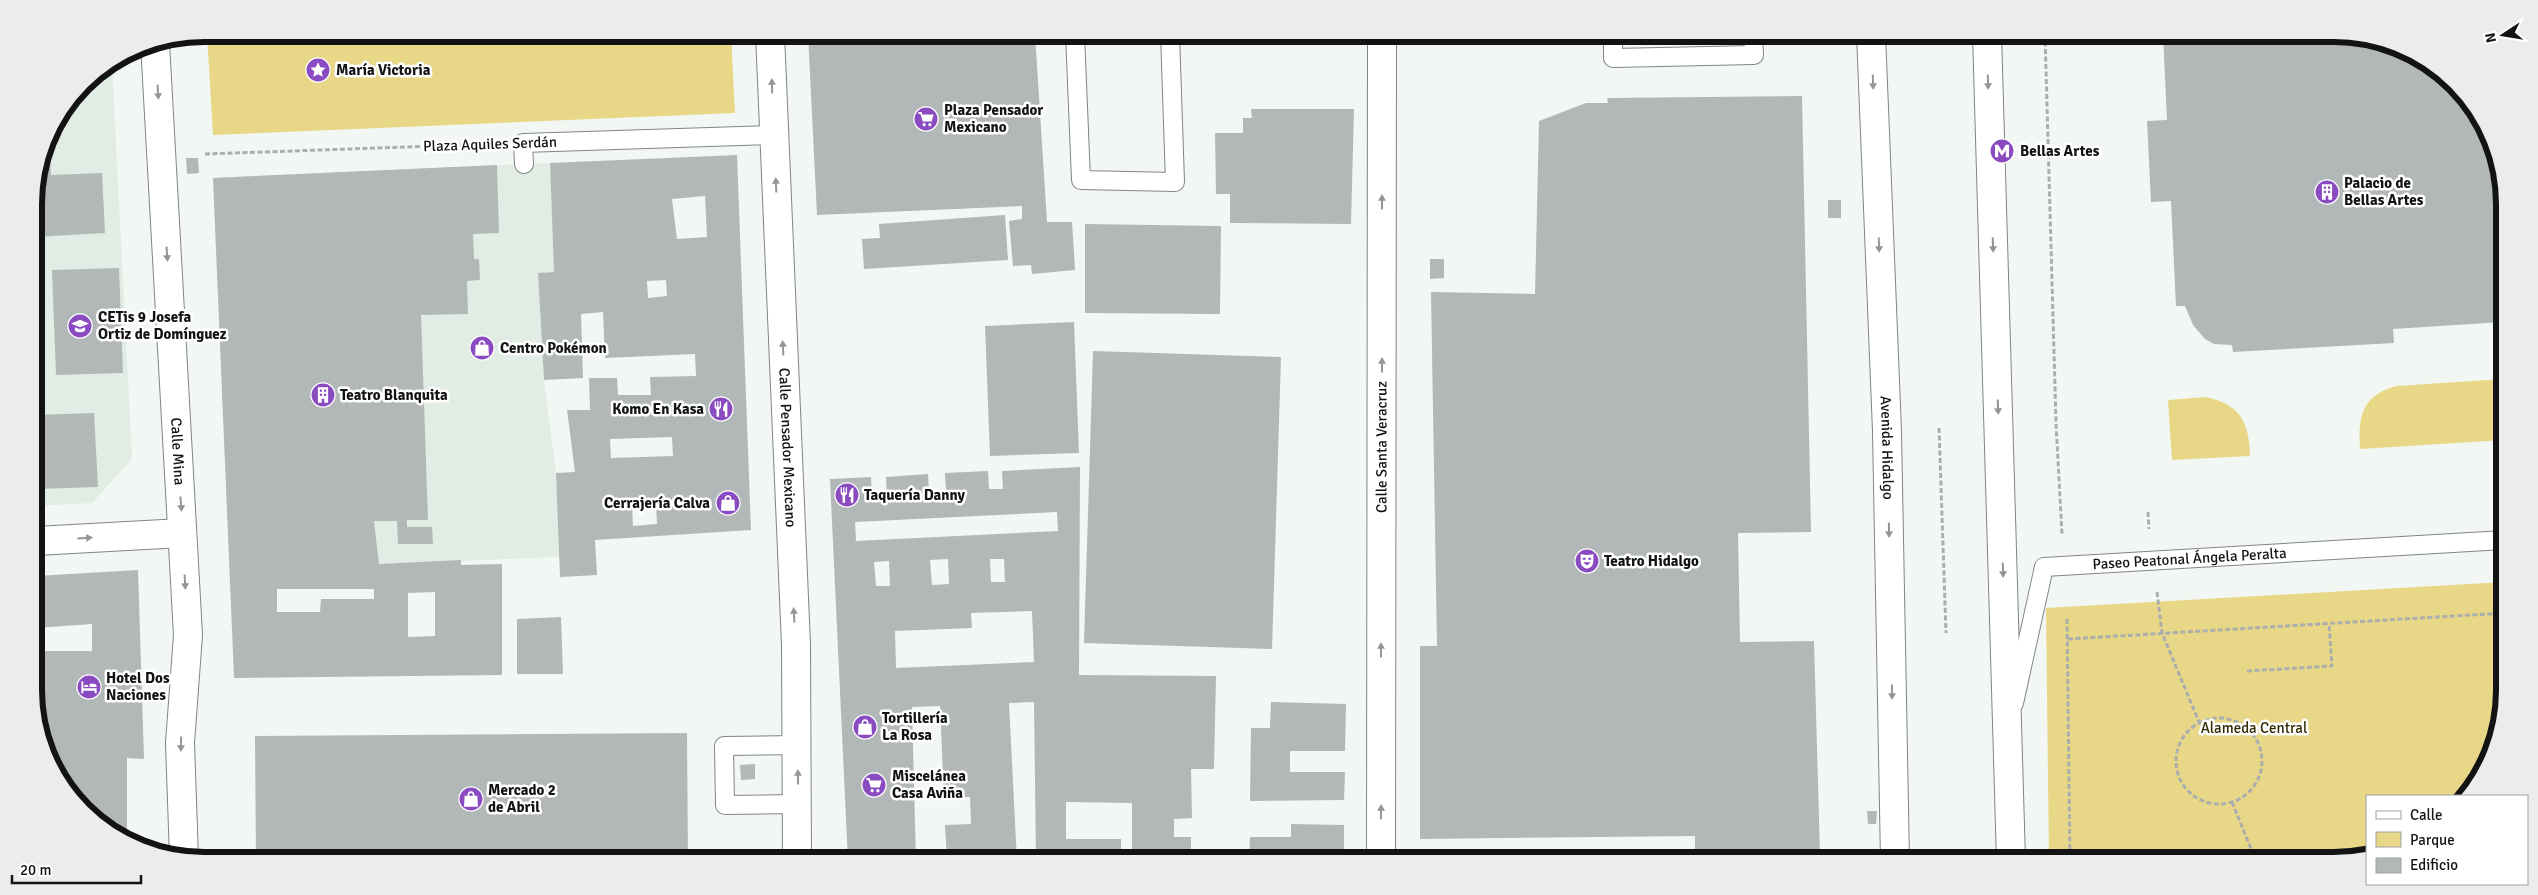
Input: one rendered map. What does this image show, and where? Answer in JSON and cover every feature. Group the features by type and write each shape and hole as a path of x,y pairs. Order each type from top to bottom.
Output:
{"street":[{"name":"Calle Pensador Mexicano","path":"770,42 796,645 797,852"},
{"name":"Calle Santa Veracruz","path":"1381,852 1382,42"},
{"name":"Avenida Hidalgo","path":"1871,42 1887,431 1895,852"},
{"path":"1987,42 2011,852"},
{"name":"Calle Mina","path":"156,50 188,635 180,743 184,851"},
{"path":"42,541 182,533"}],"lane":[{"path":"1075,42 1081,180 1175,182 1170,42"},
{"path":"1612,42 1613,58 1754,55 1753,42"},
{"name":"Plaza Aquiles Serdán","path":"523,143 774,135"},
{"path":"523,143 524,164"},
{"name":"Paseo Peatonal Ángela Peralta","path":"2008,733 2044,567 2496,540"},
{"path":"797,745 724,746 724,756 725,805 798,804"}],"path":[{"path":"2045,42 2056,423 2068,639 2070,852"},
{"name":"Plaza Aquiles Serdán","path":"205,154 523,143"},
{"path":"1939,428 1946,633"},
{"path":"2148,512 2162,634 2199,722"},
{"path":"2068,639 2496,614"},
{"path":"2247,671 2332,666 2329,624"},
{"path":"2224,717 2236,721 2256,738 2261,757 2260,776 2244,796 2232,802 2219,804 2200,800 2185,788 2178,777 2175,765 2180,740 2199,722 2224,717"},
{"path":"2232,802 2252,852"}],"shaded area":[{"name":"CETis 9 Josefa Ortiz de Domínguez","path":"112,71 132,459 92,503 42,506 43,194 51,152 64,123 90,90"},
{"name":"Teatro Blanquita","path":"550,163 554,272 538,273 544,380 556,473 560,557 379,564 374,521 226,475 213,178"}],"green space":[{"path":"207,42 731,42 735,113 213,135"},
{"path":"2496,379 2496,440 2360,449 2360,426 2369,401 2385,390 2397,386"},
{"path":"2206,397 2228,405 2241,417 2248,434 2250,456 2172,460 2168,400"},
{"name":"Alameda Central","path":"2496,582 2496,690 2494,712 2487,743 2468,781 2457,795 2366,795 2366,849 2344,852 2049,852 2046,608"}],"building":[{"name":"Plaza Pensador Mexicano","path":"808,42 1036,42 1047,222 1072,222 1075,270 1032,274 1031,265 1013,266 1009,221 1022,219 1022,206 817,215"},
{"name":"Palacio de Bellas Artes","path":"2163,42 2334,42 2355,44 2386,51 2424,70 2455,98 2468,114 2487,152 2494,183 2496,204 2496,322 2393,329 2394,343 2233,352 2232,345 2214,344 2205,339 2193,325 2185,306 2176,306 2171,201 2151,202 2147,121 2167,120"},
{"name":"Teatro Hidalgo","path":"1802,96 1811,532 1738,533 1740,642 1814,641 1820,852 1695,852 1695,836 1420,839 1420,646 1437,646 1431,292 1535,294 1539,121 1586,103 1608,103 1607,98"},
{"path":"1251,109 1354,109 1351,224 1230,223 1230,194 1216,194 1215,133 1243,133 1243,118 1252,118"},
{"path":"737,155 751,530 595,540 597,575 560,577 556,473 575,472 567,410 590,410 589,378 617,378 618,395 651,395 650,377 696,376 695,354 605,358 603,312 581,314 583,378 544,380 538,273 554,272 550,163","holes":["705,196 707,237 677,239 672,199","666,280 667,296 648,298 647,281","672,437 673,456 611,458 610,439","656,505 657,524 633,526 632,506"]},
{"path":"50,156 51,175 102,173 105,233 43,236 43,194"},
{"path":"186,158 198,158 199,173 187,174"},
{"name":"Teatro Blanquita","path":"497,165 499,233 473,234 474,259 479,259 480,280 467,281 468,314 421,315 428,520 407,520 407,527 432,527 433,544 398,544 397,521 374,521 379,564 461,560 461,565 502,564 502,675 234,678 213,178","holes":["277,589 374,589 374,599 321,599 320,612 277,612","435,592 435,636 408,637 408,593"]},
{"path":"1828,200 1841,200 1841,218 1828,218"},
{"path":"1005,215 1008,260 864,269 862,239 880,238 879,224"},
{"path":"1085,224 1221,226 1220,314 1085,313"},
{"path":"1430,259 1444,259 1444,278 1430,279"},
{"path":"119,268 123,373 56,375 52,270"},
{"path":"1074,322 1079,453 990,456 985,326"},
{"path":"1093,351 1281,357 1272,649 1084,643"},
{"path":"94,413 98,487 42,489 43,415"},
{"path":"1080,467 1079,675 1216,676 1214,769 1191,769 1192,818 1174,819 1174,837 1191,837 1191,852 1132,852 1132,803 1066,802 1066,839 1121,839 1121,852 1036,852 1034,702 1009,703 1017,852 946,852 945,825 971,824 970,797 944,798 940,706 912,707 916,852 848,852 830,479 871,477 872,499 887,498 886,477 928,474 929,492 946,491 945,473 988,471 989,489 1003,489 1002,471","holes":["1057,512 1058,531 856,541 855,522","948,559 949,584 932,585 930,560","990,559 1004,559 1005,582 991,582","889,561 890,586 876,586 874,562","1032,611 1034,662 896,668 895,631 972,628 971,613"]},
{"path":"138,570 144,759 127,758 127,833 114,825 83,797 70,781 51,743 44,712 42,651 92,651 92,624 42,628 42,576"},
{"path":"561,617 563,674 517,674 517,619"},
{"path":"1271,702 1346,704 1345,751 1290,751 1290,772 1345,772 1344,800 1250,801 1251,728 1270,728"},
{"name":"Mercado 2 de Abril","path":"687,733 688,852 256,852 255,736"},
{"path":"755,764 755,779 741,780 740,765"},
{"path":"1867,811 1877,811 1876,824 1868,824"},
{"path":"1291,824 1344,825 1344,852 1249,852 1250,837 1291,837"}],"place":[{"name":"María Victoria","path":"318,70"},
{"name":"Plaza Pensador Mexicano","path":"926,119"},
{"name":"Bellas Artes","path":"2002,151"},
{"name":"Palacio de Bellas Artes","path":"2327,192"},
{"name":"CETis 9 Josefa Ortiz de Domínguez","path":"80,326"},
{"name":"Centro Pokémon","path":"482,348"},
{"name":"Teatro Blanquita","path":"323,395"},
{"name":"Komo En Kasa","path":"721,409"},
{"name":"Taquería Danny","path":"847,495"},
{"name":"Cerrajería Calva","path":"728,503"},
{"name":"Teatro Hidalgo","path":"1587,561"},
{"name":"Hotel Dos Naciones","path":"89,687"},
{"name":"Tortillería La Rosa","path":"865,727"},
{"name":"Miscelánea Casa Aviña","path":"874,785"},
{"name":"Mercado 2 de Abril","path":"471,799"}]}
